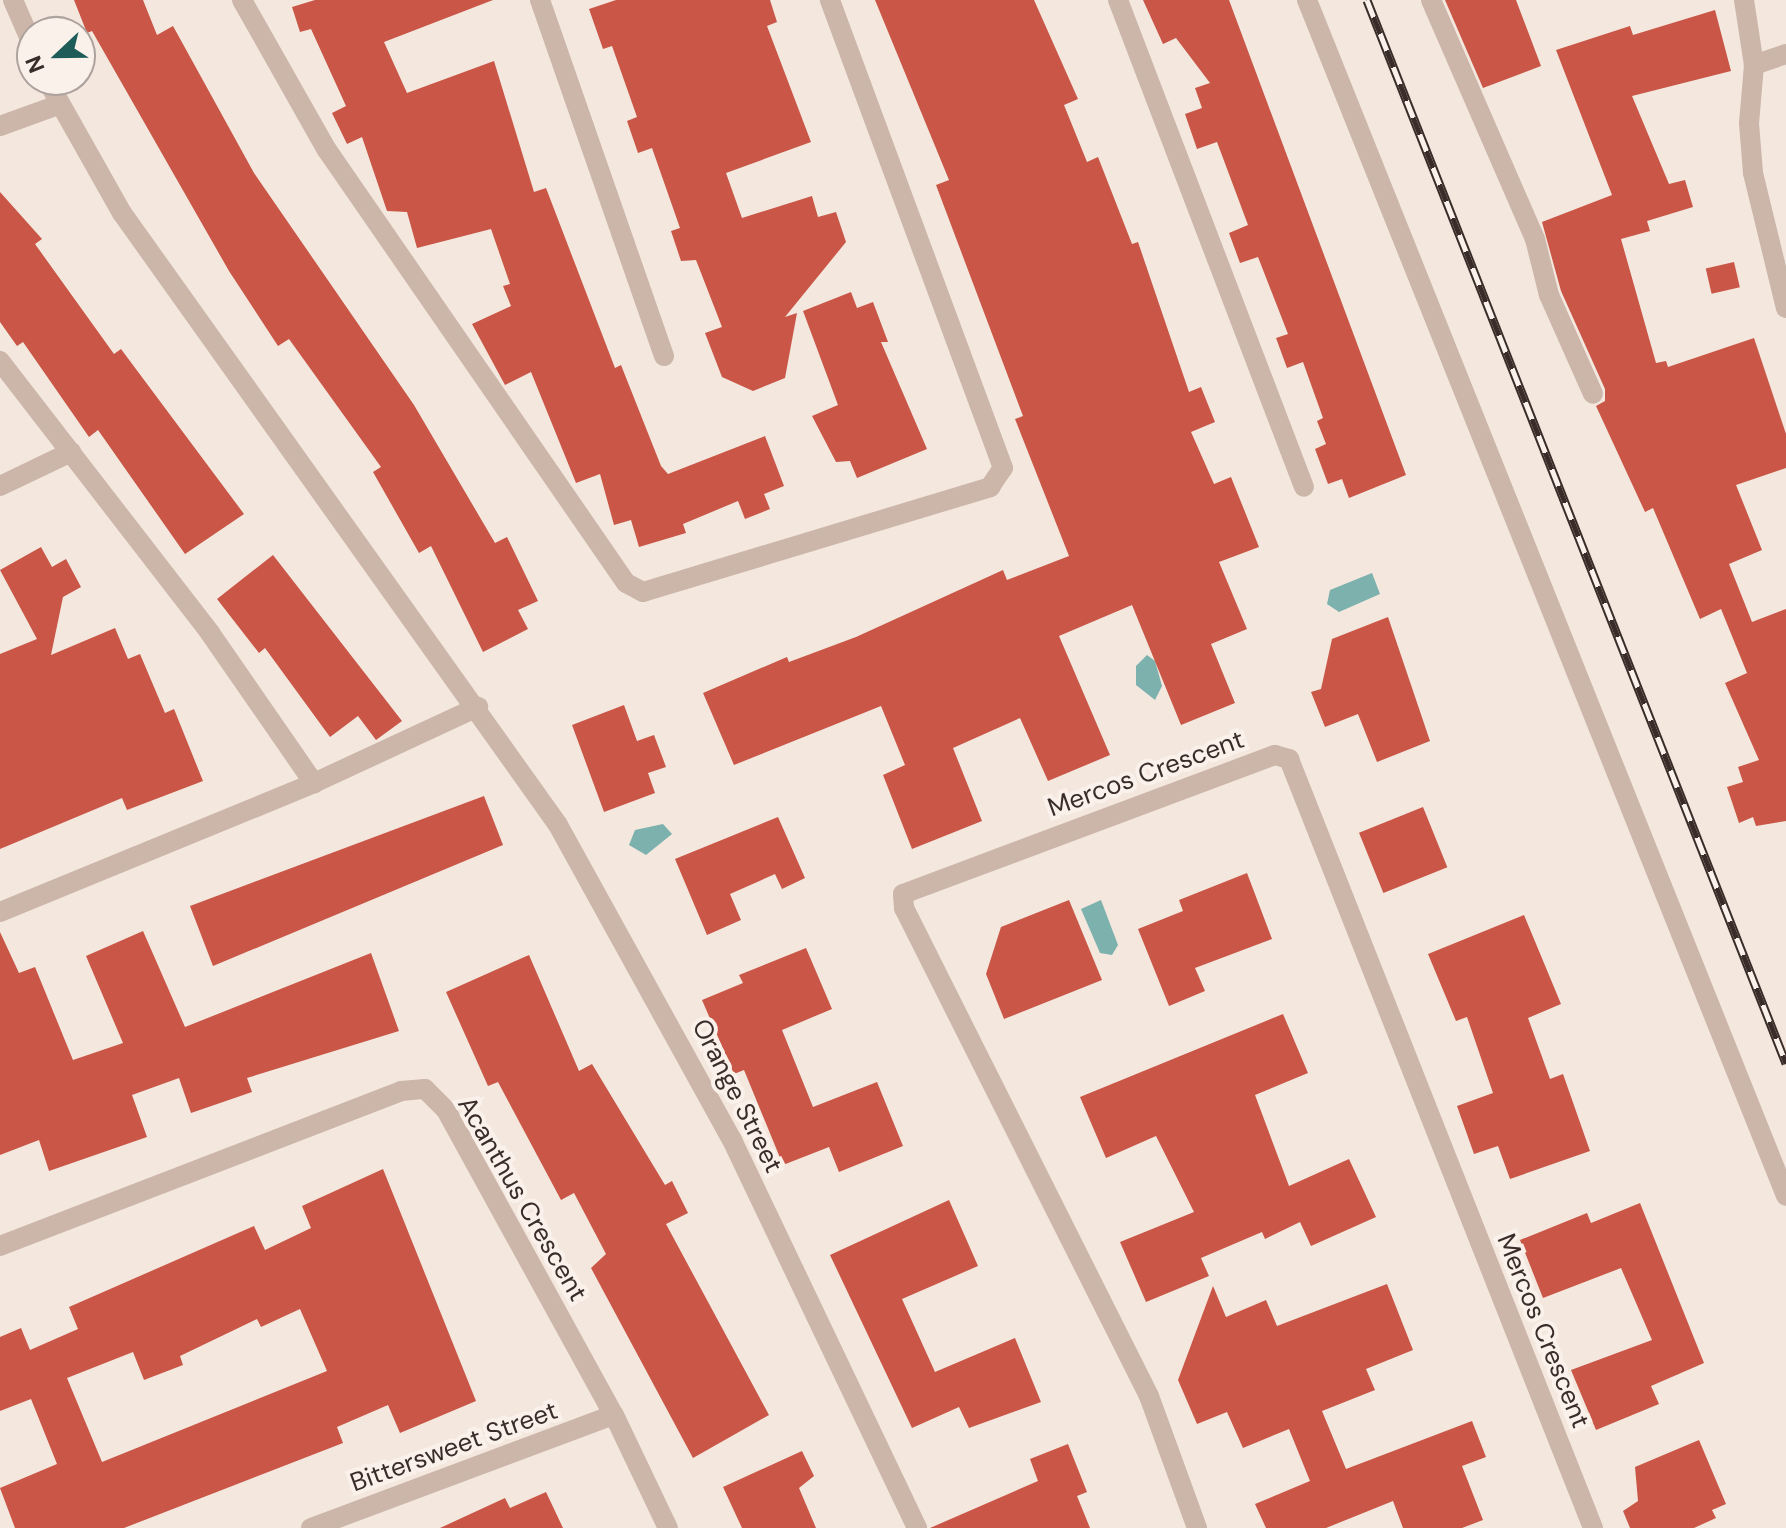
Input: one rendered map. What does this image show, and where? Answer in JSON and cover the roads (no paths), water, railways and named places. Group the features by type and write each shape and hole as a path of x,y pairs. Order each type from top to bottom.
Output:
{"street":[{"path":"242,0 327,150 626,583 643,592 990,487 1003,468 830,0"},
{"path":"540,0 664,356"},
{"path":"1118,0 1304,487"},
{"path":"1307,0 1786,1196"},
{"path":"1431,0 1529,225 1549,295 1593,394"},
{"path":"1744,0 1754,65 1753,173 1786,308"},
{"path":"1754,65 1786,54"},
{"name":"Orange Street","path":"54,96 122,213 220,355 478,707 629,944 836,1350 917,1528"},
{"path":"0,126 58,105"},
{"path":"0,361 71,452 314,783"},
{"path":"0,486 71,452"},
{"path":"0,912 314,783 478,707"},
{"name":"Mercos Crescent","path":"1197,1528 1149,1396 904,908 903,894 1275,755 1289,759 1593,1528"},
{"name":"Acanthus Crescent","path":"0,1246 401,1091 425,1089 446,1110 614,1415 668,1528"},
{"name":"Bittersweet Street","path":"311,1528 614,1415"}],"water":[{"path":"1372,573 1380,594 1339,612 1327,604 1330,590"},
{"path":"1147,655 1155,661 1162,686 1155,700 1136,685 1136,666"},
{"path":"663,824 672,834 646,855 629,845 635,830"},
{"path":"1101,900 1118,945 1112,955 1100,953 1081,909"}],"railway":[{"path":"1367,0 1786,1063"}]}
